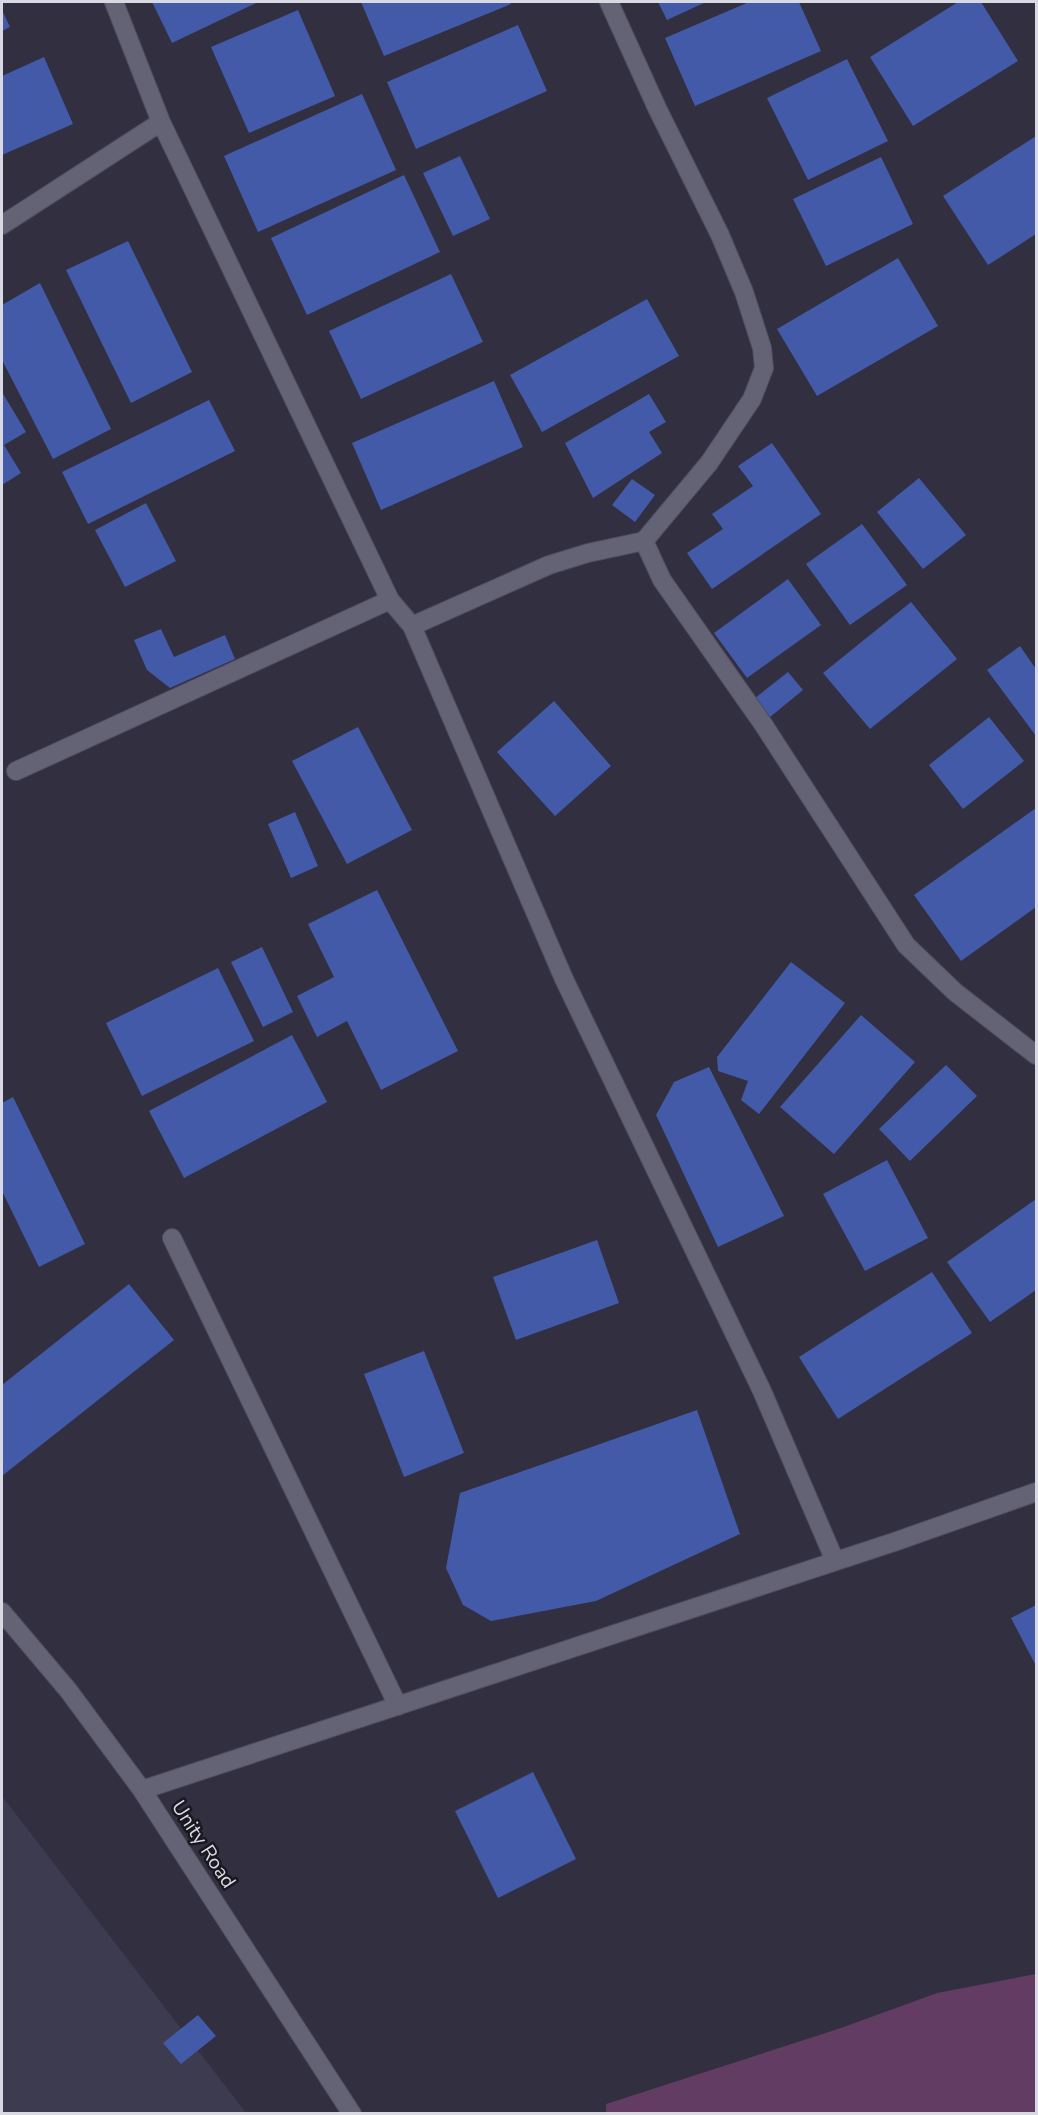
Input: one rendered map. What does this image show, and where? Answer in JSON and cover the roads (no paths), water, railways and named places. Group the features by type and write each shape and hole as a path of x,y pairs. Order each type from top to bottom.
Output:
{"street":[{"path":"114,2 161,122 390,600 412,626 564,979 762,1391 835,1561"},
{"path":"412,626 549,565 588,553 644,541 709,463 752,399 764,368 762,348 744,292 609,2"},
{"path":"2,225 161,122"},
{"path":"644,541 662,580 763,724 906,945 955,992 1036,1054"},
{"path":"16,771 390,600"},
{"path":"172,1238 398,1706"},
{"path":"142,1790 835,1561 1036,1492"},
{"name":"Unity Road","path":"2,1612 68,1690 142,1790 352,2114"}]}
